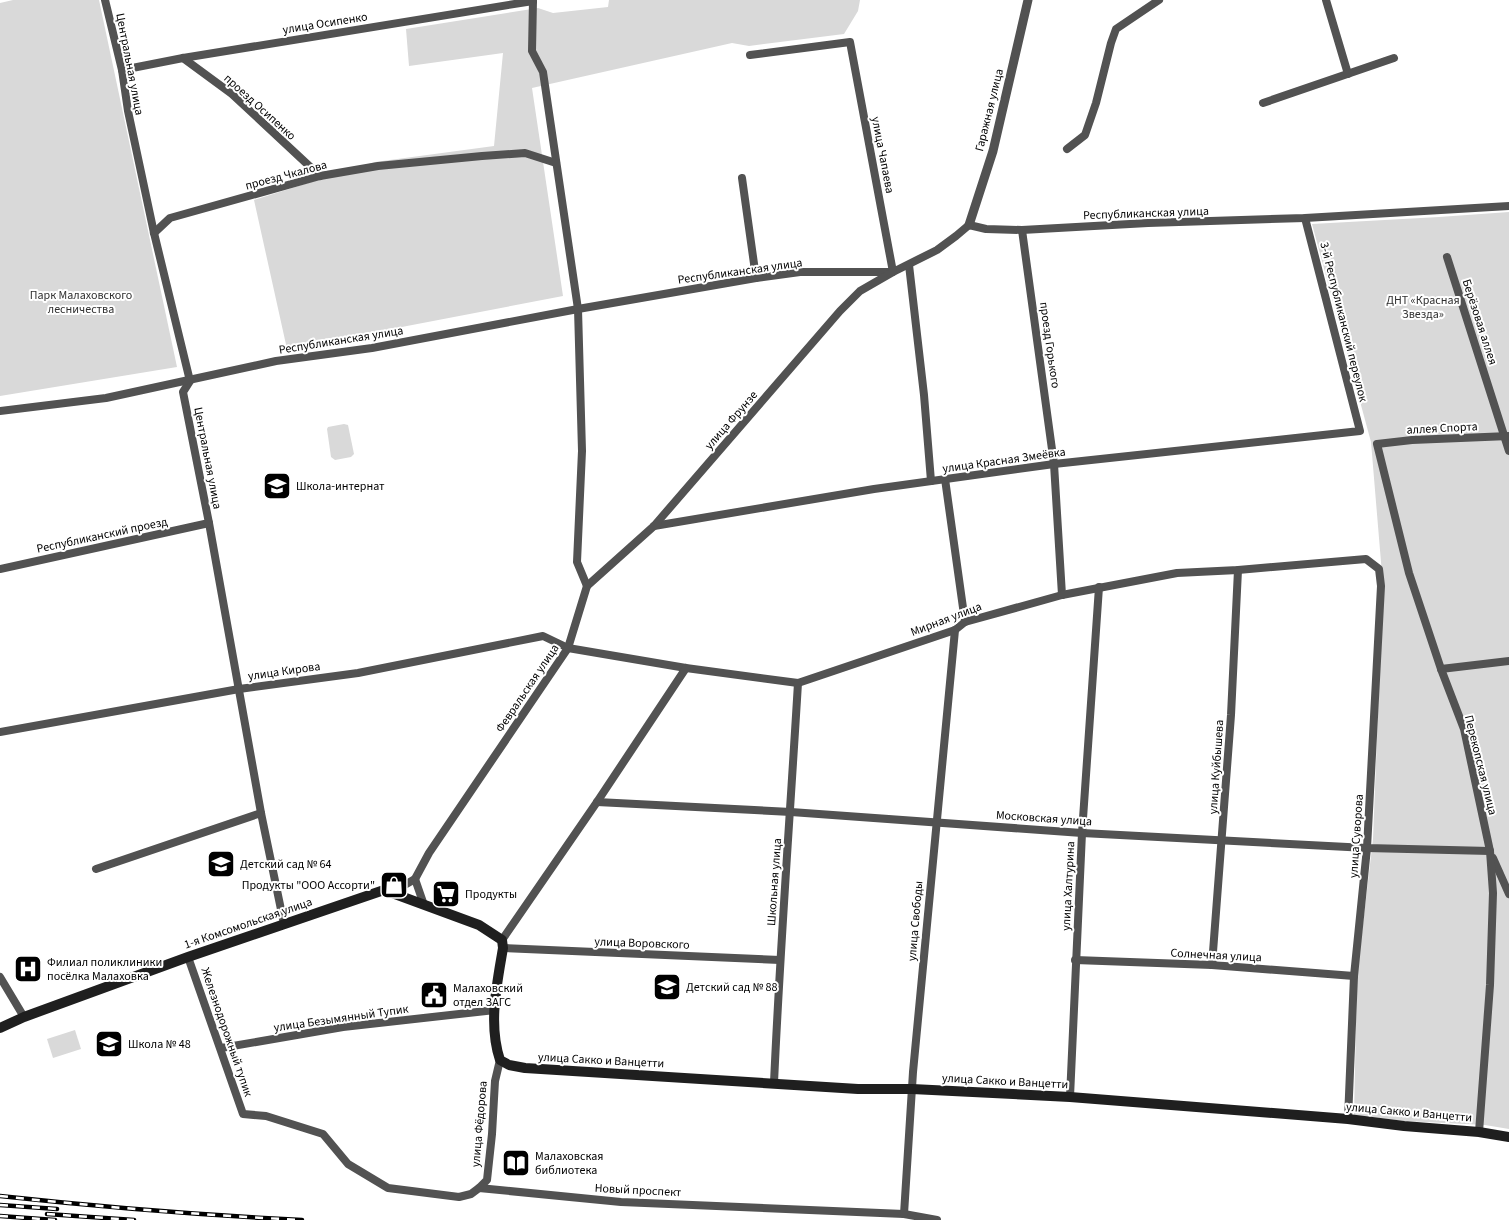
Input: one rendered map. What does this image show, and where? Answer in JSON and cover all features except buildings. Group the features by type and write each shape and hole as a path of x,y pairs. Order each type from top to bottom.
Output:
{"main road":[{"path":"384,890 479,925 503,944"},
{"name":"1-я Комсомольская улица","path":"0,1028 24,1017 188,957 384,890"},
{"name":"улица Фёдорова","path":"500,1060 494,1036 494,1010 503,944"},
{"name":"улица Сакко и Ванцетти","path":"500,1060 509,1066 525,1068 858,1089 912,1088 1070,1097 1348,1119 1479,1132 1509,1137"}],"street":[{"name":"Центральная улица","path":"105,0 122,70 128,111 154,233 190,381 183,392 209,523 261,813 284,924"},
{"name":"улица Осипенко","path":"122,70 183,58 533,0"},
{"path":"533,0 532,51 543,72 578,309 582,451 576,562 587,586"},
{"name":"Гаражная улица","path":"969,224 993,151 1028,0"},
{"path":"1068,149 1085,135 1096,103 1116,29 1160,0"},
{"path":"1326,0 1348,74"},
{"name":"улица Чапаева","path":"750,55 850,42 893,272"},
{"name":"проезд Осипенко","path":"183,58 232,94 320,176"},
{"path":"1263,103 1394,58"},
{"name":"проезд Чкалова","path":"154,233 170,218 320,176 378,166 431,160 525,153 556,163"},
{"path":"742,178 756,278"},
{"name":"Республиканская улица","path":"0,411 106,398 276,361 372,348 756,278 800,272 893,272 937,250 969,224 986,229 1022,230 1305,218 1509,206"},
{"name":"3-й Республиканский переулок","path":"1305,218 1360,431"},
{"name":"проезд Горького","path":"1022,230 1054,464 1062,595"},
{"name":"Берёзовая аллея","path":"1447,257 1507,436 1509,451"},
{"path":"909,265 924,395 931,481"},
{"name":"улица Фрунзе","path":"587,586 654,526 840,311 860,291 893,272"},
{"name":"улица Красная Змеёвка","path":"654,526 874,488 1054,464 1360,431"},
{"name":"аллея Спорта","path":"1377,444 1412,440 1507,436"},
{"name":"Перекопская улица","path":"1377,444 1410,572 1441,669 1464,730 1490,851 1493,893 1490,985 1479,1132"},
{"path":"945,479 965,622"},
{"name":"Республиканский проезд","path":"0,568 209,523"},
{"name":"Мирная улица","path":"568,648 686,668 798,683 955,630 965,622 1062,595 1177,573 1238,570 1366,559"},
{"name":"улица Суворова","path":"1348,1119 1354,976 1367,848 1381,586 1378,569 1366,559"},
{"name":"улица Куйбышева","path":"1212,965 1231,715 1238,570"},
{"name":"Февральская улица","path":"415,879 429,853 568,648 587,586"},
{"name":"улица Халтурина","path":"1070,1097 1082,832 1099,587"},
{"name":"улица Свободы","path":"904,1214 912,1088 955,630"},
{"name":"улица Кирова","path":"0,732 239,689 358,673 543,636 568,648"},
{"path":"1441,669 1509,660"},
{"path":"503,944 686,668"},
{"name":"Школьная улица","path":"774,1083 798,683"},
{"name":"Московская улица","path":"597,802 791,812 1221,840 1367,848 1490,851"},
{"path":"96,869 261,813"},
{"path":"1490,851 1509,894"},
{"path":"384,890 401,887 415,879 424,905"},
{"name":"улица Воровского","path":"503,944 780,960"},
{"name":"Железнодорожный тупик","path":"188,957 243,1114 266,1116 323,1134 348,1164"},
{"name":"Солнечная улица","path":"1075,960 1212,965 1354,976"},
{"path":"0,976 24,1017"},
{"name":"улица Безымянный Тупик","path":"221,1048 343,1027 494,1010"},
{"name":"улица Фёдорова","path":"479,1188 487,1180 495,1081 500,1060"},
{"name":"Новый проспект","path":"348,1164 388,1188 459,1197 471,1194 479,1188 621,1202 904,1214 938,1220"}],"green space":[{"name":"Парк Малаховского лесничества","path":"13,0 99,0 177,367 0,396 0,3"},
{"path":"609,0 860,0 858,11 844,34 749,46 732,43 532,88 563,296 287,349 254,200 375,162 494,146 503,53 409,66 406,29 538,8 553,13 608,7"},
{"name":"ДНТ «Красная Звезда»","path":"1509,212 1509,1129 1485,1125 1405,1121 1354,1115 1357,975 1373,839 1383,586 1371,442 1312,224"},
{"path":"348,425 354,454 351,457 335,460 331,457 327,429 328,427"},
{"path":"75,1030 81,1049 53,1058 47,1039"}],"railway":[{"path":"0,1196 75,1204 302,1220"},
{"path":"0,1205 57,1209"},
{"path":"47,1214 134,1220"},
{"path":"0,1216 55,1220"}],"place":[{"name":"Школа-интернат","path":"277,486"},
{"name":"Детский сад № 64","path":"221,864"},
{"name":"Продукты \"ООО Ассорти\"","path":"394,885"},
{"name":"Продукты","path":"446,894"},
{"name":"Филиал поликлиники посёлка Малаховка","path":"28,969"},
{"name":"Детский сад № 88","path":"667,987"},
{"name":"Малаховский отдел ЗАГС","path":"434,995"},
{"name":"Школа № 48","path":"109,1044"},
{"name":"Малаховская библиотека","path":"516,1163"}]}
